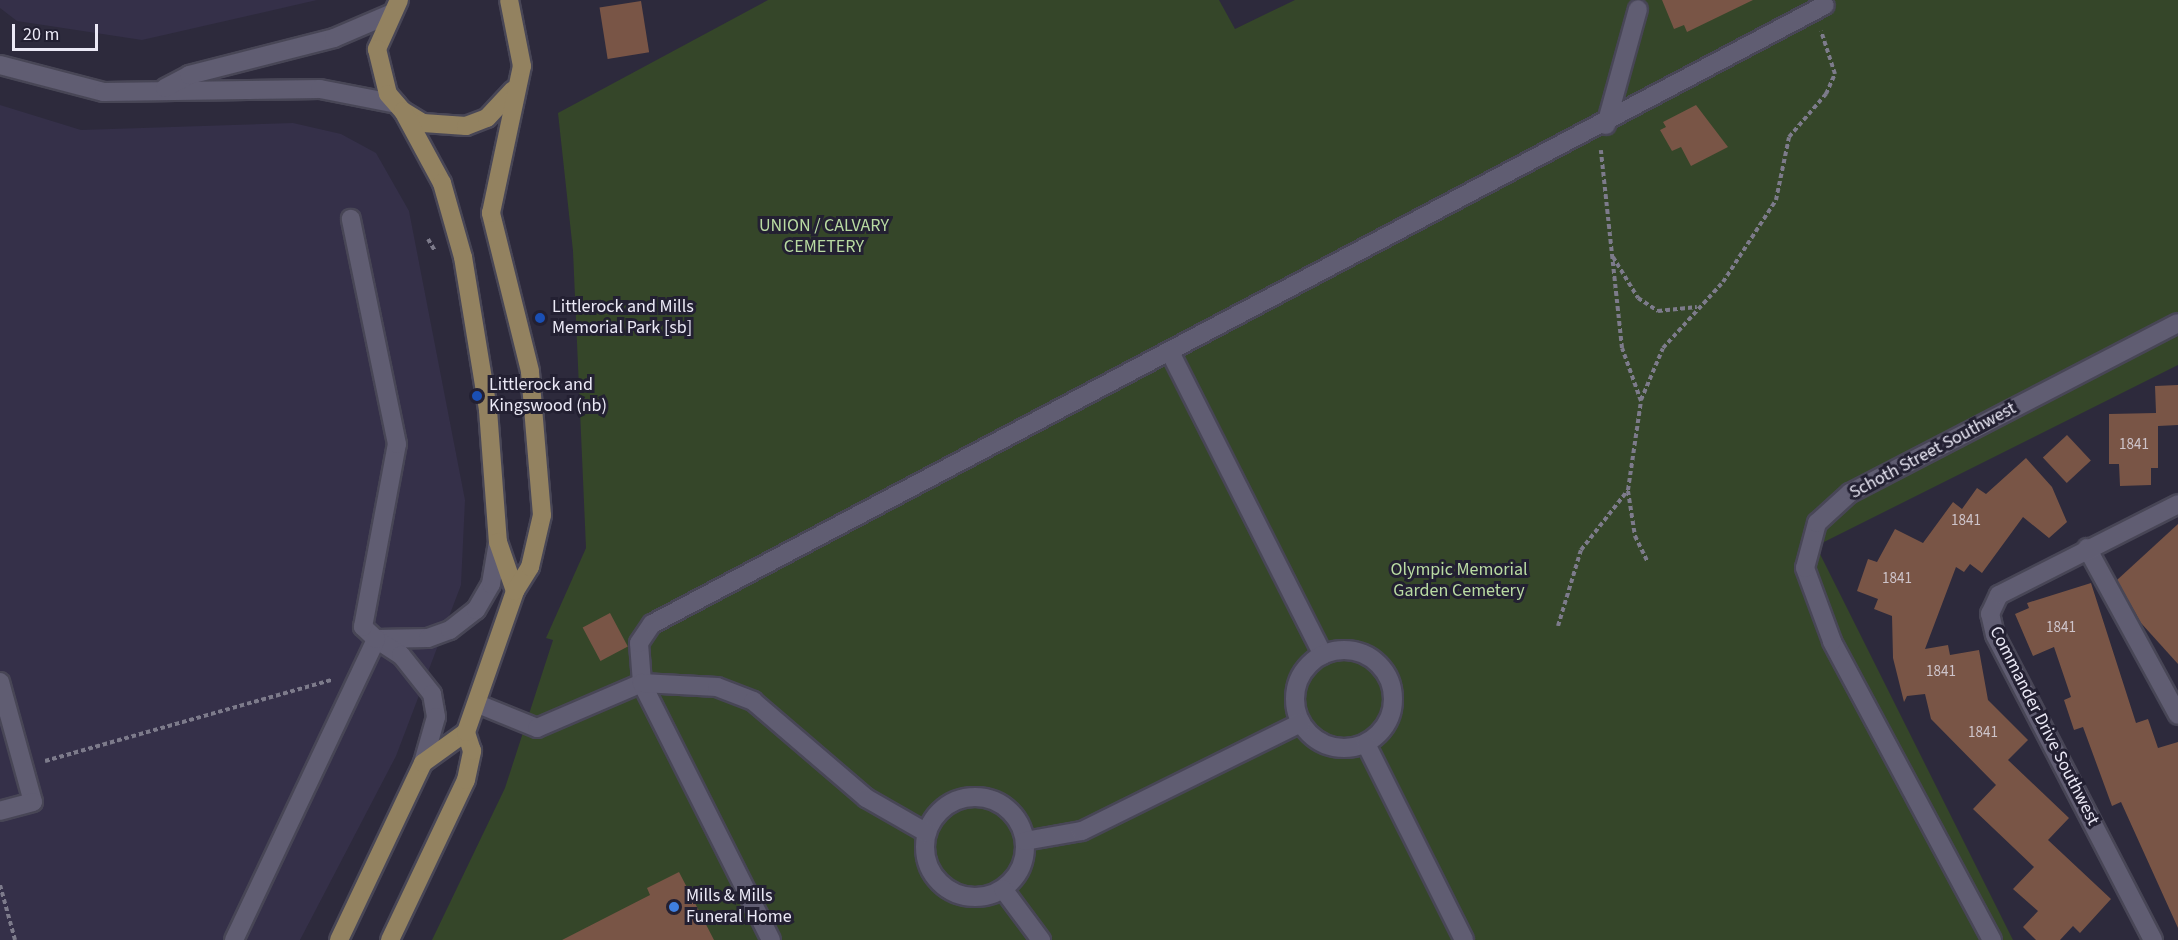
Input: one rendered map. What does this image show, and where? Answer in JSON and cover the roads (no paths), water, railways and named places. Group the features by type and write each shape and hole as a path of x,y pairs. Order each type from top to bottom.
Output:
{"main road":[{"path":"497,0 516,24"},
{"path":"339,940 423,763 466,732 478,704 515,591 538,540 543,489 530,371 491,213 522,66 516,24 509,0"},
{"path":"397,5 377,49 378,72 442,183 463,256 488,410 498,542 515,591"},
{"path":"400,108 444,128 466,126 504,104 516,86"},
{"path":"390,940 466,780 472,751 466,732"}],"street":[{"path":"165,88 199,72 334,38 397,5"},
{"path":"1606,125 1638,9"},
{"path":"771,940 642,683 639,643 652,624 1606,125 1818,9"},
{"path":"0,65 104,92 165,88 320,89 400,108"},
{"path":"351,219 397,444 363,627 376,639 401,655 432,694 436,717 423,763"},
{"name":"Schoth Street Southwest","path":"1992,940 1832,641 1805,568 1817,523 1850,493 2178,323"},
{"path":"1171,354 1323,655"},
{"name":"Commander Drive Southwest","path":"2153,940 1995,635 1990,614 1999,595 2087,548 2178,504"},
{"path":"376,639 428,638 450,630 476,610 491,584 498,542"},
{"path":"2087,548 2178,715"},
{"path":"234,940 376,639"},
{"path":"1359,652 1376,660 1391,681 1394,698 1388,724 1366,744 1338,749 1322,744 1301,723 1295,703 1299,678 1323,655 1359,652"},
{"path":"0,682 33,802 0,811"},
{"path":"478,704 537,728 642,683 717,687 753,700 866,798 927,833"},
{"path":"1025,842 1082,831 1301,723"},
{"path":"1366,744 1464,940"},
{"path":"972,796 987,798 1013,814 1025,842 1021,868 1003,889 968,896 946,887 930,869 927,833 944,808 972,796"},
{"path":"1003,889 1041,940"}],"place":[{"name":"Littlerock and Mills Memorial Park [sb]","path":"540,318"},
{"name":"Littlerock and Kingswood (nb)","path":"477,396"},
{"name":"Mills & Mills Funeral Home","path":"674,907"}],"park label":[{"name":"UNION / CALVARY CEMETERY","path":"824,237"},
{"name":"Olympic Memorial Garden Cemetery","path":"1459,581"}]}
